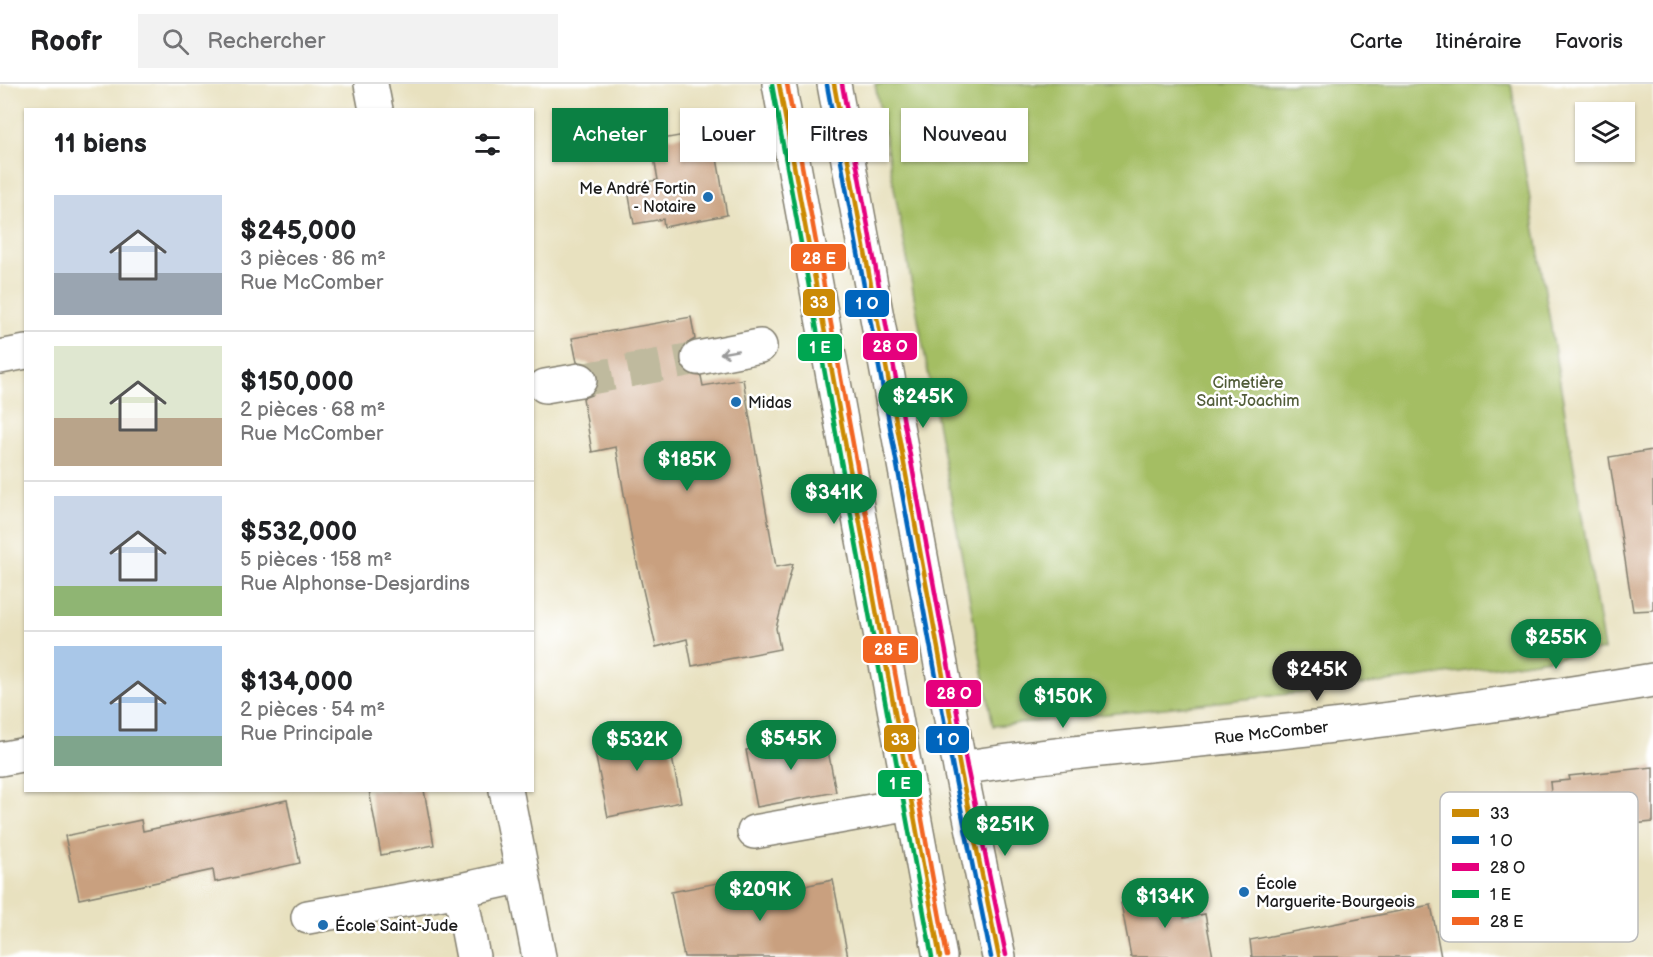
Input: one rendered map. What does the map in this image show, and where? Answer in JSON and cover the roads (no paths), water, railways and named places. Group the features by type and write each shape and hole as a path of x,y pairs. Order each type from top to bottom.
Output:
{"street":[{"path":"371,84 376,108"},
{"path":"779,84 940,957"},
{"path":"834,84 960,768 999,957"},
{"path":"698,358 760,346"},
{"path":"0,357 24,352"},
{"path":"545,386 580,380"},
{"name":"Rue McComber","path":"960,768 1011,760 1309,729 1487,707 1653,680"},
{"path":"0,759 24,754"},
{"path":"506,792 539,957"},
{"path":"754,832 911,804"},
{"path":"308,917 460,890 523,876"},
{"path":"460,890 473,957"}],"tunnel":[{"path":"580,380 698,358"}],"place":[{"name":"Me André Fortin - Notaire","path":"708,197"},
{"name":"Midas","path":"736,402"},
{"name":"École Marguerite-Bourgeois","path":"1244,892"},
{"name":"École Saint-Jude","path":"323,925"}],"park label":[{"name":"Cimetière Saint-Joachim","path":"1248,391"}]}
